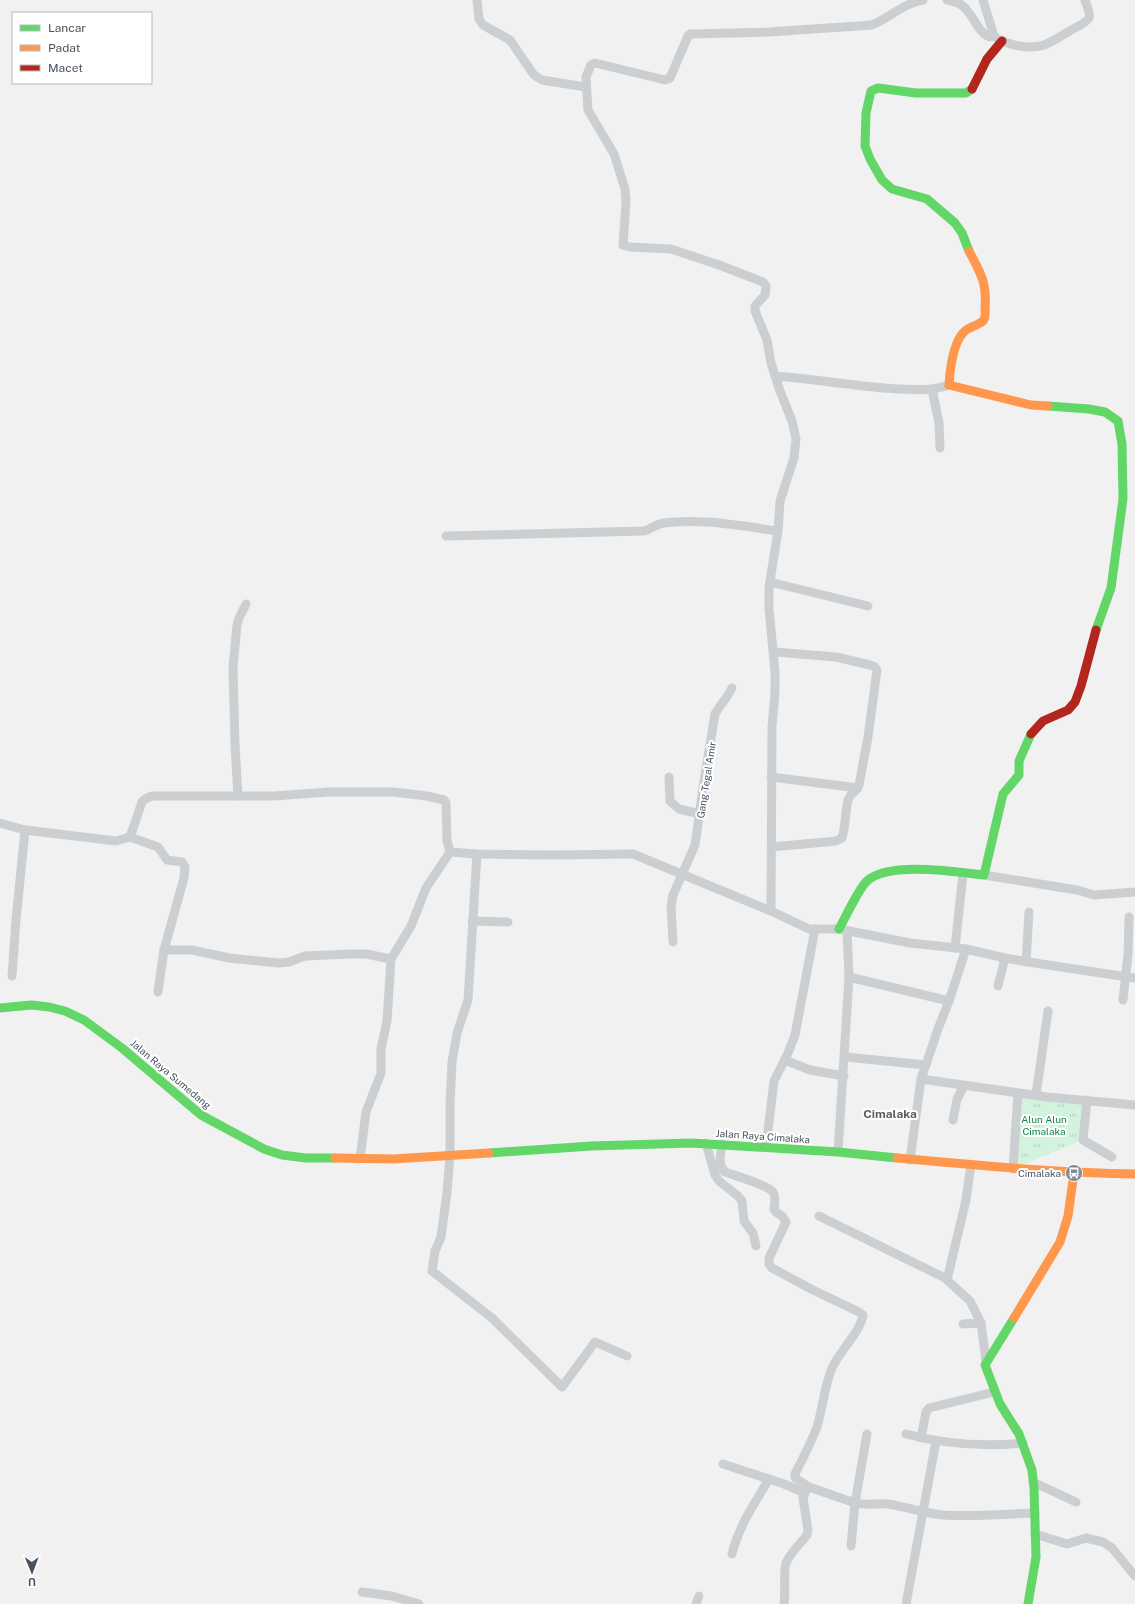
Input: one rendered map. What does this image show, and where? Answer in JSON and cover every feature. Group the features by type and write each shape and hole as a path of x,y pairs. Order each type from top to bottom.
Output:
{"main road":[{"path":"843,930 866,882 872,876 914,870 984,875 1003,794 1019,775 1019,761 1028,739 1035,729 1043,721 1068,710 1075,702 1111,588 1123,499 1122,444 1118,421 1105,412 1031,405 949,385 950,366 956,346 965,331 983,321 985,317 986,297 984,280 962,233 955,223 927,199 921,196 892,189 882,180 870,159 866,146 865,128 868,99 871,90 878,88 916,93 966,93 973,88 998,38"},
{"name":"Jalan Raya Sumedang","path":"0,1008 31,1005 65,1010 84,1020 122,1048 201,1115 264,1149 282,1155 306,1158 393,1159 450,1155"},
{"name":"Jalan Raya Cimalaka","path":"450,1155 625,1144 706,1143 838,1152 910,1160 1074,1173"},
{"path":"1028,1604 1036,1557 1033,1482 1029,1458 1023,1443 994,1392 986,1369 989,1358 1060,1242 1068,1216 1074,1173 1135,1174"}],"street":[{"path":"477,0 478,19 483,25 510,40 534,75 542,80 586,87"},
{"path":"771,911 771,777 772,726 775,693 775,652 769,609 770,582 778,531 780,501 794,458 796,439 792,421 771,363 767,340 754,309 765,295 767,289 764,284 719,265 671,249 630,247 623,245 626,202 622,177 614,154 588,110 586,87 588,71 591,65 595,63 660,79 670,78 690,34 769,32 872,25 884,20 897,10 916,1 923,0"},
{"path":"947,0 960,4 968,10 985,35 998,38 1013,45 1040,46 1078,27 1088,18 1089,13 1085,0"},
{"path":"983,0 998,38"},
{"path":"775,376 808,378 873,388 934,390 949,385"},
{"path":"934,390 933,394 939,423 940,448"},
{"path":"446,536 644,531 663,523 696,522 717,523 778,531"},
{"path":"770,582 868,606"},
{"path":"238,796 235,745 234,667 238,618 246,604"},
{"path":"772,847 841,839 845,827 848,800 850,795 858,788 868,737 876,669 870,664 836,657 775,652"},
{"name":"Gang Tegal Amir","path":"673,942 671,907 673,896 696,845 705,774 715,714 726,700 732,688"},
{"path":"669,777 670,801 679,809 700,814"},
{"path":"771,777 858,788"},
{"path":"130,837 142,802 152,796 274,796 329,792 393,792 441,798 446,803 447,840 450,852 426,888 411,926 391,959 387,1021 381,1049 381,1072 366,1112 360,1159"},
{"path":"0,823 24,830 116,841 130,837 158,847 167,860 182,862 184,865 184,878 164,950 158,992"},
{"path":"12,976 24,830"},
{"path":"450,852 477,854 553,855 632,854 771,911 796,924 815,929 843,930 910,943 966,949 1026,962 1135,978"},
{"path":"477,854 468,1000 457,1033 452,1062 450,1155 440,1237 435,1251 432,1271 492,1318 562,1387 595,1342 628,1356"},
{"path":"955,948 963,874"},
{"path":"984,875 1077,890 1094,895 1135,892"},
{"path":"1026,962 1030,912"},
{"path":"1123,1000 1128,956 1129,917"},
{"path":"472,921 508,922"},
{"path":"766,1147 774,1081 785,1060 799,1021 815,929"},
{"path":"838,1152 844,1076 849,977 843,930"},
{"path":"910,1160 921,1079 966,949"},
{"path":"164,950 192,950 229,958 279,963 290,962 305,956 350,954 366,954 391,959"},
{"path":"998,986 1005,958"},
{"path":"849,977 949,1001"},
{"path":"1036,1095 1048,1011"},
{"path":"845,1057 926,1065"},
{"path":"785,1060 810,1070 844,1076"},
{"path":"921,1079 1018,1093 1135,1105"},
{"path":"953,1120 957,1099 964,1086"},
{"path":"1013,1169 1018,1093"},
{"path":"1087,1100 1083,1140 1112,1157"},
{"path":"706,1143 714,1175 742,1201 744,1221 753,1233 756,1246"},
{"path":"722,1144 720,1165 722,1170 772,1191 775,1196 774,1209 785,1219 786,1222 769,1258 769,1264 772,1268 863,1315 859,1327 841,1351 829,1376 817,1427 795,1474 796,1478 807,1490"},
{"path":"948,1278 969,1183 971,1165"},
{"path":"820,1216 948,1278 970,1301 981,1323 989,1358"},
{"path":"963,1324 981,1323"},
{"path":"921,1438 926,1412 929,1408 994,1392"},
{"path":"851,1546 855,1503 867,1434"},
{"path":"906,1434 936,1441 957,1443 999,1445 1023,1443"},
{"path":"906,1604 936,1441"},
{"path":"722,1464 807,1490 867,1505 888,1504 944,1515 1000,1515 1035,1513"},
{"path":"732,1554 736,1538 746,1516 769,1479"},
{"path":"1033,1482 1076,1502"},
{"path":"784,1604 786,1562 807,1535 808,1530 803,1498 807,1490"},
{"path":"1035,1534 1067,1544 1086,1538 1103,1542 1112,1548 1135,1576"},
{"path":"362,1592 392,1596 419,1604"}],"green space":[{"name":"Alun Alun Cimalaka","path":"1018,1093 1087,1100 1083,1140 1013,1169"}],"traffic: fast":[{"path":"969,251 962,233 955,223 927,199 892,189 882,180 870,159 865,146 866,113 871,91 878,88 916,93 966,93 972,89"},
{"path":"1048,406 1089,409 1105,412 1118,421 1122,444 1123,499 1111,588 1096,630"},
{"path":"839,929 856,896 867,881 877,875 891,871 923,869 984,875 1003,794 1019,775 1019,761 1031,734"},
{"path":"0,1008 31,1005 65,1011 84,1020 122,1048 201,1115 264,1149 282,1155 306,1158 335,1158"},
{"path":"489,1153 591,1146 691,1143 838,1152 897,1158"},
{"path":"1014,1318 985,1365 1000,1404 1019,1434 1032,1470 1036,1557 1028,1604"}],"traffic: slow":[{"path":"969,251 980,272 984,285 985,317 984,320 966,330 958,341 953,356 949,385 1031,405 1048,406"},
{"path":"335,1158 393,1159 489,1153"},
{"path":"897,1158 986,1166 1135,1174"},
{"path":"1014,1318 1060,1242 1068,1216 1074,1173"}],"traffic: jam":[{"path":"972,89 987,59 1002,41"},
{"path":"1031,734 1043,721 1068,710 1075,702 1081,686 1096,630"}],"place":[{"name":"Cimalaka","path":"1074,1173"}],"district":[{"name":"Cimalaka","path":"890,1114"}]}
